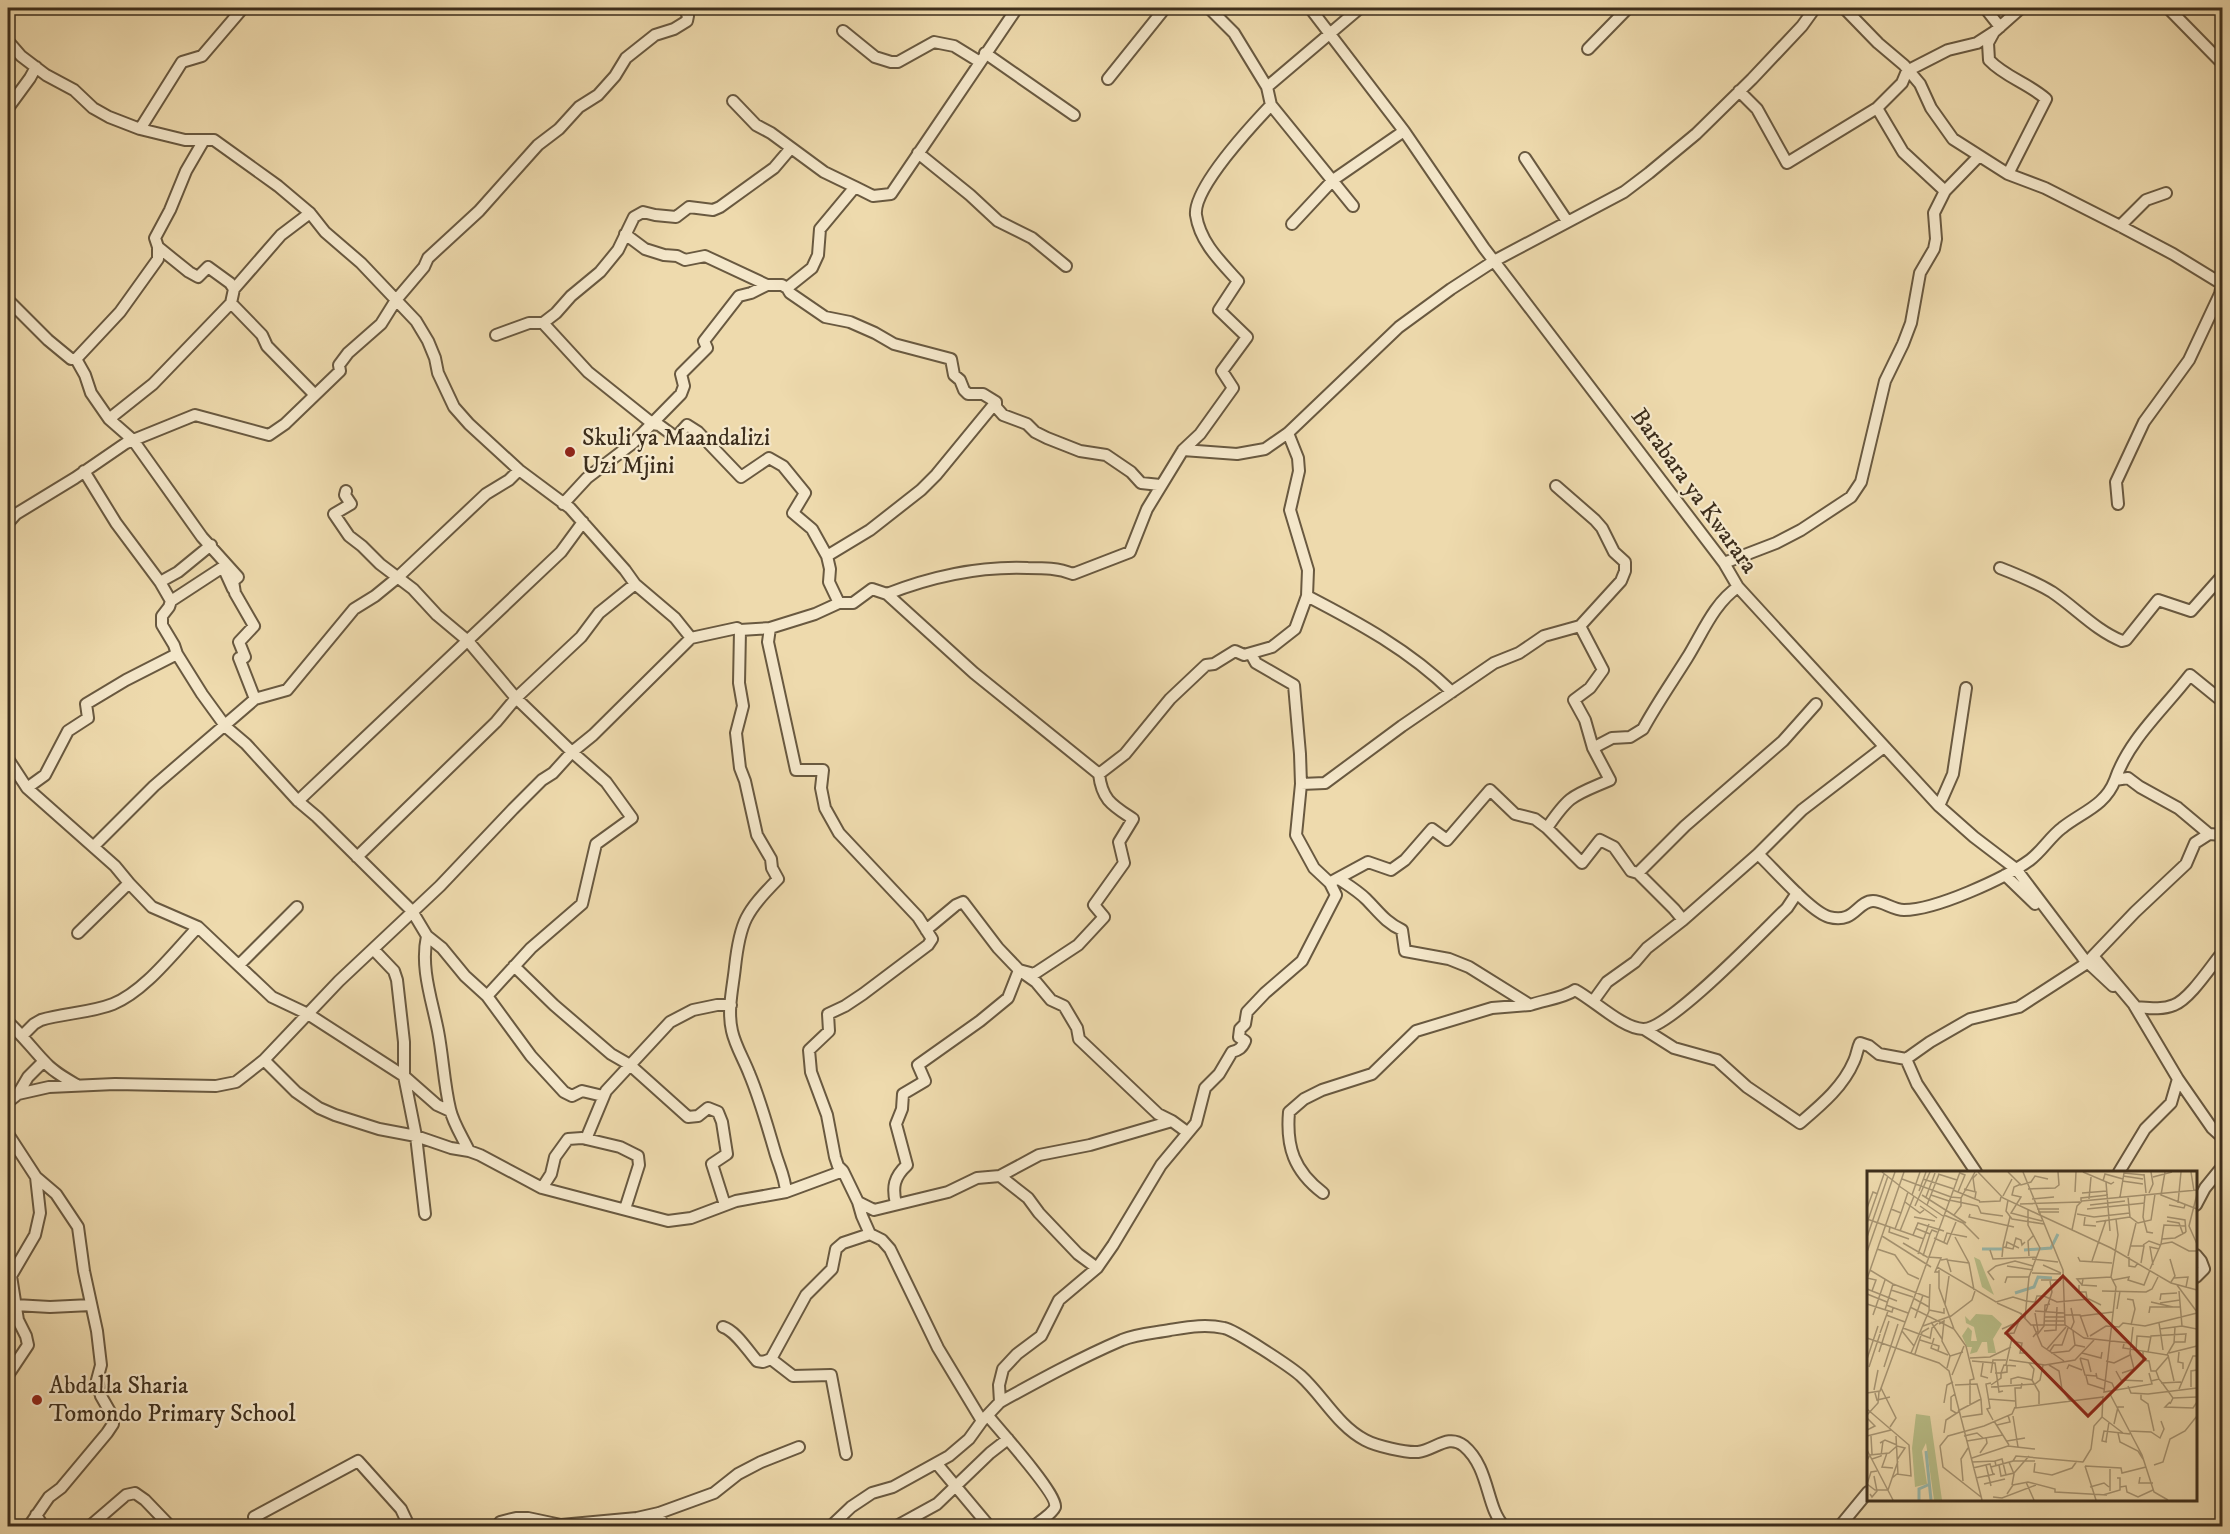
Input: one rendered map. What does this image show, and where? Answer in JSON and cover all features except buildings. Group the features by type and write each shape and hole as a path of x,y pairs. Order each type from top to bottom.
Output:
{"street":[{"path":"140,129 182,62 202,56 243,8"},
{"path":"8,523 16,514 133,440 195,415 269,435 285,424 340,371 339,365 348,353 381,324 396,300 424,267 428,258 479,211 538,146 560,129 579,107 598,95 615,76 626,58 655,35 674,29 687,21 688,16 684,8"},
{"path":"733,101 750,121 771,133 824,172 873,196 891,194 1017,8"},
{"path":"1108,79 1166,8"},
{"path":"1209,8 1234,33 1267,87 1271,105 1353,206"},
{"name":"Barabara ya Kwarara","path":"1310,8 1404,131 1494,261 1724,563 1738,587 1940,806 1974,837 2016,869 2090,959"},
{"path":"1267,87 1360,8"},
{"path":"1588,49 1628,8"},
{"path":"1183,450 1237,454 1265,449 1288,433 1399,327 1494,261 1624,192 1649,173 1696,134 1785,46 1815,8"},
{"path":"1844,8 1878,42 1895,55 1920,84 1931,108 1953,139 2008,174 2045,188 2120,226 2173,254 2222,284 2220,294 2189,360 2144,422 2116,482 2118,504"},
{"path":"1985,8 1997,29"},
{"path":"1739,91 1757,109 1787,163 1877,108 1902,83 1907,71 1948,50 1977,43 2021,8"},
{"path":"2168,8 2219,60 2223,58"},
{"path":"1997,29 1988,43 1989,60 1998,70 2022,81 2046,99 2008,174"},
{"path":"843,31 875,57 891,62 898,62 934,42 954,46 983,57 1074,115"},
{"path":"8,41 21,56 46,75 74,90 93,108 140,129 184,140 214,140 278,186 310,213 325,232 361,263 416,321 428,341 438,373 454,406 469,424 519,470 564,504 583,522 635,584 675,618 691,638"},
{"path":"8,108 36,67"},
{"path":"887,594 924,579 981,568 1059,569 1073,574 1130,552 1147,509 1160,485 1183,450 1200,434 1233,388 1222,371 1247,337 1219,310 1238,281 1209,249 1196,213 1203,193 1231,148 1271,105"},
{"path":"1877,108 1904,152 1945,191"},
{"path":"1292,224 1334,180 1404,131"},
{"path":"76,359 120,312 158,259 155,238 170,210 186,171 204,140"},
{"path":"496,334 529,323 543,323 556,313 580,288 600,272 618,250 634,217 643,212 676,217 689,207 713,210 720,207 774,168 791,148"},
{"path":"918,153 998,221 1032,238 1066,266"},
{"path":"1724,563 1776,543 1801,530 1851,498 1862,482 1885,381 1904,344 1911,323 1920,273 1934,249 1936,239 1934,213 1945,191 1979,156"},
{"path":"1526,158 1567,221"},
{"path":"788,288 812,268 818,255 820,229 855,187"},
{"path":"2120,226 2146,200 2166,193"},
{"path":"109,419 153,384 231,303 234,289 281,235 310,213"},
{"path":"625,234 645,249 664,255 676,255 685,260 705,255 767,285 782,285 788,288 789,293 825,317 850,322 894,344 951,359 954,375 960,380 968,394 983,394 996,402"},
{"path":"158,247 198,277 208,267 230,283 234,289"},
{"path":"564,504 586,478 625,450 681,393 684,386 681,374 707,348 704,341 739,296 767,285"},
{"path":"8,300 48,340 71,359 76,359"},
{"path":"231,303 262,335 267,346 315,395"},
{"path":"543,323 588,372 653,424 659,425 674,436 677,436 687,426 692,429 741,477 769,458 783,466 806,493 793,513 812,529 827,556 830,569 829,582 839,603"},
{"path":"76,359 91,393 109,419 133,440 202,537 238,577 233,581 235,593"},
{"path":"996,402 996,407 1003,415 1027,424 1035,432 1080,451 1106,455 1131,472 1141,483 1160,485"},
{"path":"827,556 870,530 921,490 996,402"},
{"path":"1099,774 1125,754 1170,699 1206,665 1214,664 1235,651 1244,655 1272,647 1295,628 1307,596 1308,570 1290,510 1299,471 1298,458 1288,433"},
{"path":"94,846 154,786 255,699 287,690 354,609 397,578 486,494 509,480 519,470"},
{"path":"84,471 171,601 170,607 162,616 162,625 202,694 226,726 246,744 298,801 412,911 427,936 442,948 465,976 487,996 531,1056 564,1092 572,1096 586,1091 603,1096"},
{"path":"1300,784 1325,783 1494,663 1519,653 1544,636 1580,626 1621,581 1625,571 1625,562 1614,552 1595,520 1556,486"},
{"path":"346,490 345,495 351,504 334,514 349,536 468,641 516,698 606,782 632,818 596,844 582,904 531,948 487,996"},
{"path":"298,801 561,552 583,522"},
{"path":"160,582 178,572 211,545"},
{"path":"171,601 223,567 254,626 239,642 245,657 239,658 255,699"},
{"path":"2000,568 2022,576 2052,592 2102,631 2122,641 2126,640 2158,600 2191,611 2223,576"},
{"path":"357,857 496,722 516,698 581,637 599,613 635,584"},
{"path":"1593,748 1612,738 1630,737 1643,729 1705,625 1730,593 1738,587"},
{"path":"18,1094 49,1087 77,1085 216,1086 236,1082 264,1060 339,981 440,886 513,808 593,735 691,638 737,628 740,630 770,628 815,614 839,603 852,603 872,589 887,594 974,673 1099,774 1101,790 1110,804 1133,819 1119,842 1124,863 1118,875 1094,905 1104,917 1078,945 1034,974 1019,970"},
{"path":"1307,596 1394,644 1429,669 1452,692"},
{"path":"1547,828 1564,802 1577,793 1610,780 1593,748 1585,720 1574,700 1590,688 1603,670 1580,626"},
{"path":"770,628 768,642 796,770 823,770 821,788 825,808 839,833 918,916 932,939 928,945 854,1000 828,1014 830,1031 809,1050 811,1072 827,1115 835,1157 858,1202 870,1234 882,1240 890,1249 938,1348 985,1419 1008,1439 1048,1491 1055,1504 1054,1509 1035,1527"},
{"path":"740,630 739,683 742,706 736,733 740,768 757,835 771,859 772,868 778,879 758,899 739,931 731,1005 733,1034 765,1116 784,1177 786,1192"},
{"path":"27,788 45,775 68,731 88,718 86,704 177,654"},
{"path":"1251,654 1256,663 1294,685 1300,754 1296,835 1314,868 1359,894 1386,920 1402,930 1405,951 1449,959 1469,967 1530,1005"},
{"path":"1758,854 1797,893 1826,916 1839,919 1852,915 1863,905 1872,901 1903,910 1938,903 1977,889 2016,869 2032,859 2062,828 2090,811 2111,789 2121,762 2139,735 2169,703 2190,675 2223,702"},
{"path":"1940,806 1953,774 1966,688"},
{"path":"1638,873 1685,826 1783,741 1816,704"},
{"path":"1594,1000 1607,982 1635,962 1647,948 1683,920 1758,854 1802,810 1884,747"},
{"path":"8,759 27,788 94,846 152,907 198,927 272,998 308,1014 405,1076 437,1105 450,1111"},
{"path":"2115,780 2128,778 2178,808 2209,834 2223,835"},
{"path":"1335,881 1368,862 1391,870 1405,860 1432,829 1447,840 1490,790 1515,814 1534,819 1547,828 1582,863 1600,840 1614,847 1631,871 1638,873 1683,920"},
{"path":"1323,1193 1308,1182 1289,1148 1288,1112 1304,1099 1322,1090 1372,1074 1416,1031 1492,1008 1530,1005 1568,995 1575,990 1594,1000 1616,1017 1644,1029 1674,1048 1717,1059 1747,1087 1800,1123 1844,1080 1860,1043 1879,1054 1906,1059 1970,1019 2019,1007 2090,959 2186,864 2195,843 2209,834"},
{"name":"Barabara ya Kwarara","path":"2005,875 2136,1007 2178,1078 2212,1128 2223,1137"},
{"path":"1000,1402 999,1385 1004,1370 1017,1354 1041,1336 1059,1300 1097,1268 1161,1165 1196,1123 1205,1088 1219,1074 1232,1052 1243,1046 1245,1041 1239,1037 1247,1012 1302,961 1336,895 1335,881"},
{"path":"78,933 129,883"},
{"path":"1644,1029 1663,1021 1685,1006 1787,908 1797,893"},
{"path":"926,930 956,905 963,902 998,948 1019,970 1036,982 1051,1000 1064,1006 1077,1028 1079,1040 1158,1114 1187,1132"},
{"path":"239,965 297,907"},
{"path":"23,1035 41,1020 99,1009 136,991 198,927"},
{"path":"427,936 424,948 425,968 439,1035 450,1111 469,1151"},
{"path":"374,950 394,971 397,980 404,1042 405,1076 416,1136 425,1214"},
{"path":"2136,1007 2161,1008 2176,1005 2223,953"},
{"path":"514,966 595,1041 630,1065 688,1118 698,1116 708,1108 718,1112 722,1122 727,1154 712,1164 725,1205"},
{"path":"896,1204 893,1183 899,1172 907,1165 896,1124 902,1109 903,1094 925,1081 918,1065 1008,998 1019,970"},
{"path":"586,1139 603,1096 670,1022 693,1010 717,1005 731,1005"},
{"path":"8,1022 23,1035 44,1061 61,1076 77,1085"},
{"path":"1906,1059 1917,1084 1975,1171"},
{"path":"264,1060 296,1092 319,1108 335,1115 379,1129 416,1136 451,1148 469,1151 542,1188 668,1221 691,1218 725,1205 786,1192 843,1171"},
{"path":"8,1102 18,1094 27,1077 44,1061"},
{"path":"2120,1171 2145,1130 2171,1103 2178,1078"},
{"path":"858,1202 874,1210 948,1192 977,1178 1000,1176 1039,1155 1090,1145 1172,1121"},
{"path":"8,1134 36,1177 56,1194 78,1227 84,1271 97,1331 100,1365 97,1380 100,1396 113,1417 113,1424 107,1433 61,1488 49,1497 29,1527"},
{"path":"542,1188 551,1174 555,1157 568,1139 586,1139 620,1147 638,1156 639,1165 625,1209"},
{"path":"2197,1203 2205,1188 2223,1167"},
{"path":"1000,1176 1028,1198 1078,1254 1097,1268"},
{"path":"8,1375 27,1345 26,1336 18,1320 11,1276 34,1235 40,1213 36,1177"},
{"path":"723,1327 727,1327 732,1332 757,1361 763,1362 771,1359 806,1295 832,1269 836,1249 843,1243 870,1234"},
{"path":"2197,1257 2204,1269 2197,1276"},
{"path":"15,1305 50,1307 91,1305"},
{"path":"831,1527 851,1507 872,1492 893,1486 937,1464 960,1448 1000,1402 1053,1373 1122,1340 1202,1324 1227,1328 1301,1375 1352,1432 1365,1441 1417,1452 1435,1447 1444,1441 1454,1441 1465,1447 1481,1467 1504,1527"},
{"path":"771,1359 793,1376 831,1375 846,1454"},
{"path":"897,1526 937,1504 990,1453 1008,1439"},
{"path":"500,1522 528,1518 557,1526 637,1518 659,1513 714,1493 738,1474 799,1447"},
{"path":"254,1517 358,1461 402,1509 409,1527"},
{"path":"937,1464 989,1527"},
{"path":"90,1527 126,1495 135,1493 145,1500 170,1527"},
{"path":"1840,1527 1867,1494"},
{"path":"659,1513 663,1527"},
{"path":"36,1515 43,1527"}],"place":[{"name":"Skuli ya Maandalizi Uzi Mjini","path":"570,452"},
{"name":"Abdalla Sharia Tomondo Primary School","path":"37,1400"}]}
